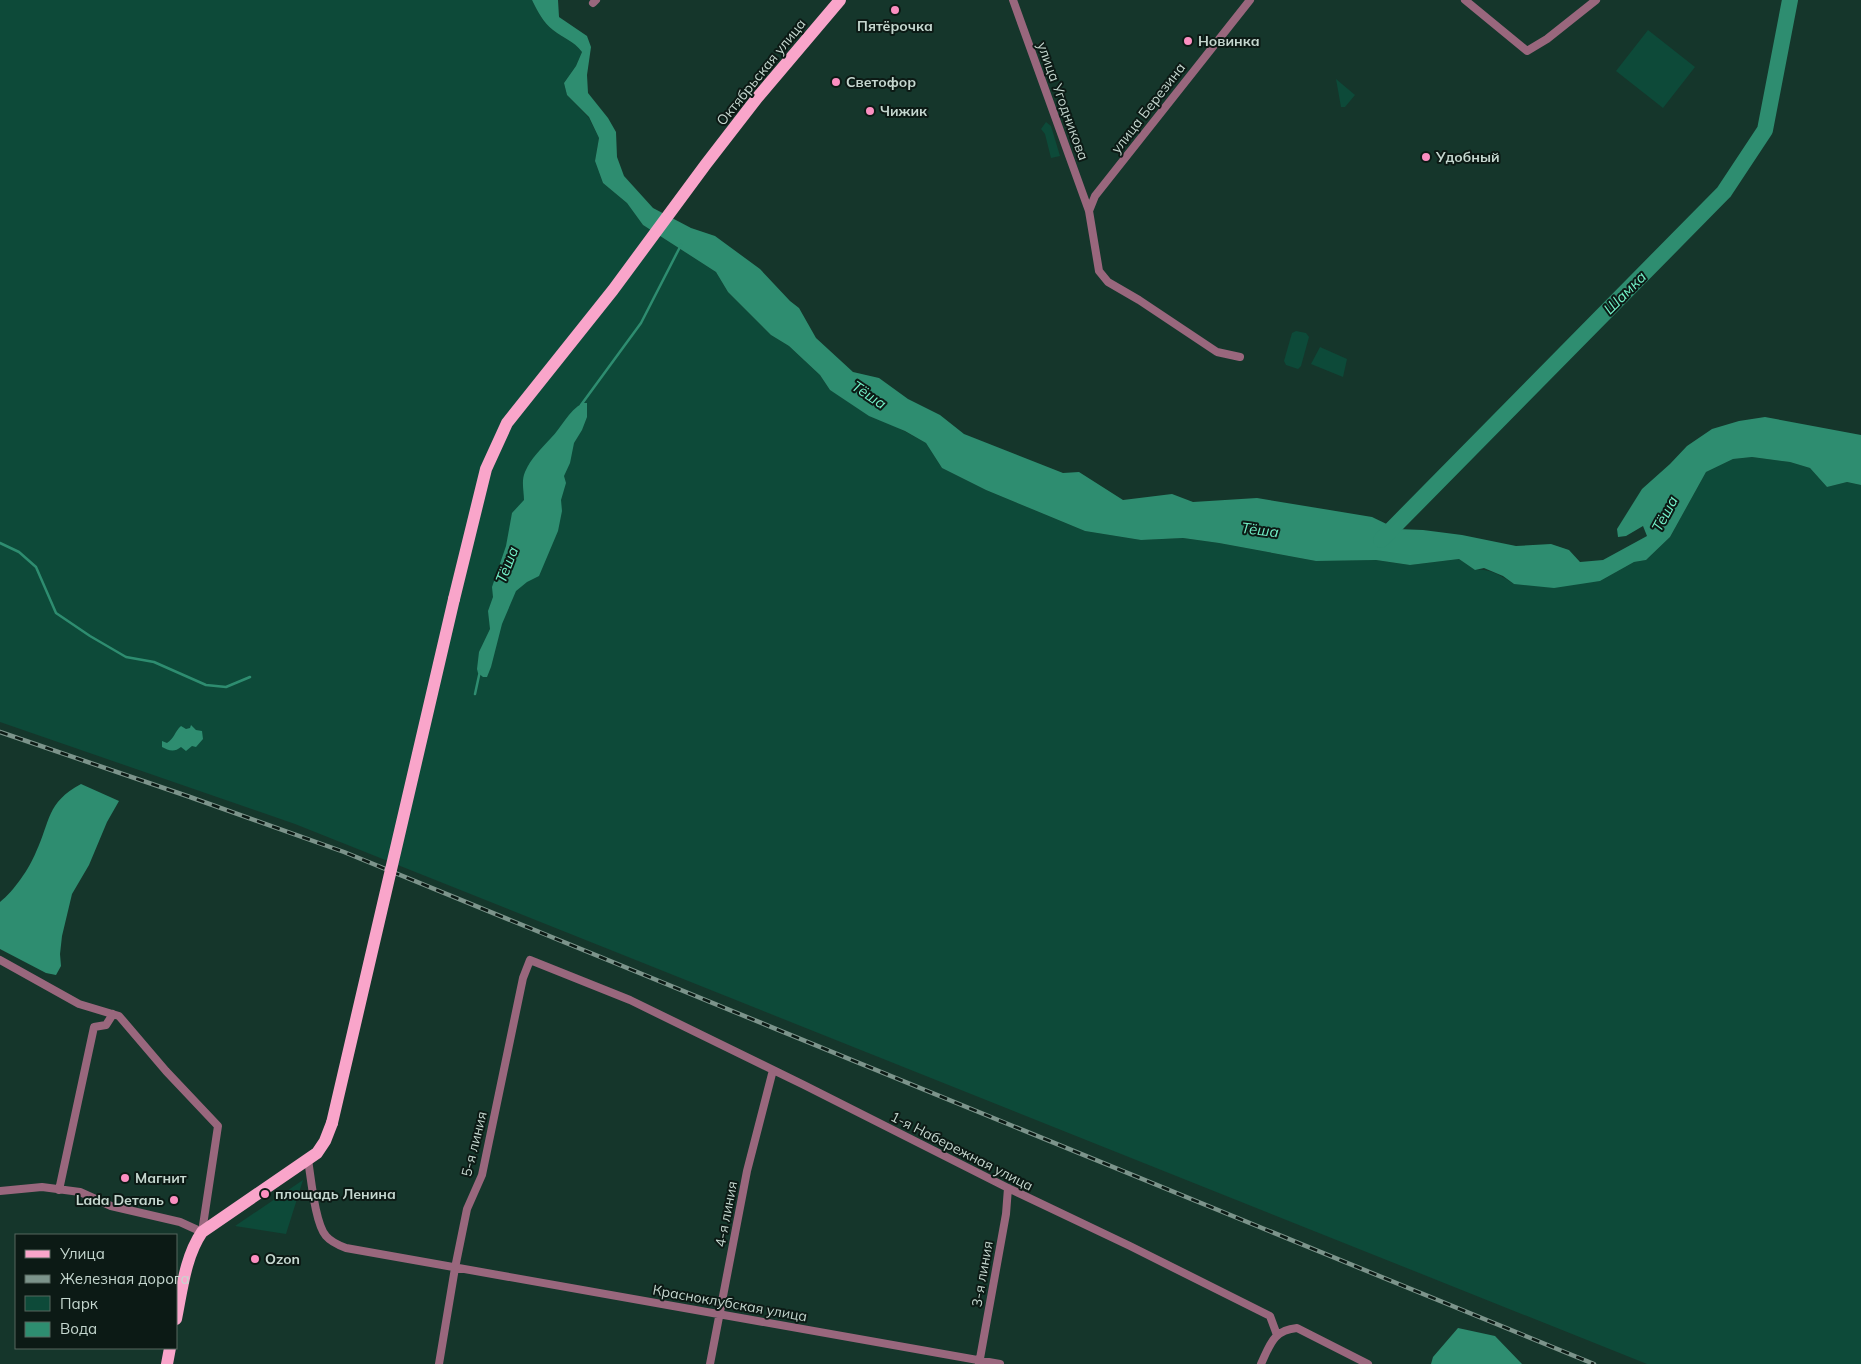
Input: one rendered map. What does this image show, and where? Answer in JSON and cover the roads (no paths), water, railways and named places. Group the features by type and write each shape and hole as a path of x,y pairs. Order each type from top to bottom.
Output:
{"main road":[{"name":"Октябрьская улица","path":"202,1232 317,1153 332,1123 486,469 507,423 613,290 757,98 840,0"},
{"path":"178,1310 190,1254 202,1232"},
{"path":"167,1364 170,1349"}],"street":[{"name":"улица Угодникова","path":"1013,0 1089,211 1099,271 1108,282 1139,300 1217,352 1240,357"},
{"name":"улица Березина","path":"1089,211 1095,196 1250,0"},
{"path":"1465,0 1527,51 1547,39 1596,0"},
{"path":"0,960 79,1004 119,1016 218,1126 202,1232 180,1222 111,1206 80,1192 42,1187 0,1191"},
{"name":"1-я Набережная улица","path":"530,960 630,1000 1270,1316 1277,1335"},
{"name":"5-я линия","path":"438,1364 467,1209 482,1175 523,978 530,960"},
{"path":"59,1190 94,1027 106,1025 113,1014"},
{"name":"4-я линия","path":"710,1364 747,1171 773,1070"},
{"name":"Красноклубская улица","path":"308,1160 319,1222 324,1235 334,1243 346,1248 980,1362 1000,1364"},
{"name":"3-я линия","path":"980,1362 1006,1214 1008,1188"},
{"path":"1261,1364 1277,1335 1286,1329 1297,1328 1368,1364"}],"water":[{"path":"532,0 558,0 559,17 587,36 591,47 587,75 588,93 608,118 616,132 617,157 624,176 653,208 691,228 715,236 760,269 799,308 816,338 853,372 879,378 908,399 940,415 964,434 1063,473 1079,472 1123,500 1172,494 1193,502 1257,498 1372,517 1397,529 1462,535 1516,546 1551,544 1569,550 1580,562 1603,560 1647,536 1643,526 1626,536 1618,537 1617,529 1642,489 1687,446 1712,429 1739,421 1765,417 1861,435 1861,485 1847,482 1827,487 1810,468 1790,462 1752,457 1733,459 1706,472 1670,537 1646,560 1634,562 1600,581 1554,588 1514,584 1503,576 1484,568 1475,570 1459,559 1410,565 1376,560 1316,561 1183,538 1141,540 1085,531 986,490 942,468 926,443 905,431 869,416 830,390 820,375 789,346 771,335 728,292 716,272 643,225 627,203 603,183 595,161 599,138 589,117 567,95 564,83 576,66 582,52 549,27"},
{"path":"583,403 587,403 587,417 574,443 570,463 564,476 566,483 561,500 562,511 558,531 539,576 527,582 516,591 502,624 491,667 487,677 483,677 478,673 477,669 479,652 490,629 488,611 493,597 492,587 506,546 512,513 524,500 523,482 525,472 533,458 569,415"},
{"path":"191,725 196,730 202,731 203,739 196,747 192,746 186,751 181,747 169,750 162,747 162,741 167,743 181,726 186,729 190,728"},
{"path":"81,784 119,801 107,822 89,865 72,894 62,936 61,966 56,975 46,973 0,949 0,902 16,886 33,859 55,805 61,798"},
{"path":"1458,1328 1495,1336 1522,1364 1431,1364 1433,1357"}],"waterway":[{"name":"Шамка","path":"1381,540 1724,192 1765,130 1790,0"},
{"name":"Тёша","path":"581,405 641,323 681,245"},
{"path":"0,543 19,552 36,567 56,613 126,657 154,662 206,685 226,687 250,677"},
{"name":"Тёша","path":"475,694 480,671"}],"railway":[{"path":"0,732 344,852 1594,1364"}],"place":[{"name":"Пятёрочка","path":"895,10"},
{"name":"Новинка","path":"1188,41"},
{"name":"Светофор","path":"836,82"},
{"name":"Чижик","path":"870,111"},
{"name":"Удобный","path":"1426,157"},
{"name":"Магнит","path":"125,1178"},
{"name":"площадь Ленина","path":"265,1194"},
{"name":"Lada Dеталь","path":"174,1200"},
{"name":"Ozon","path":"255,1259"}]}
